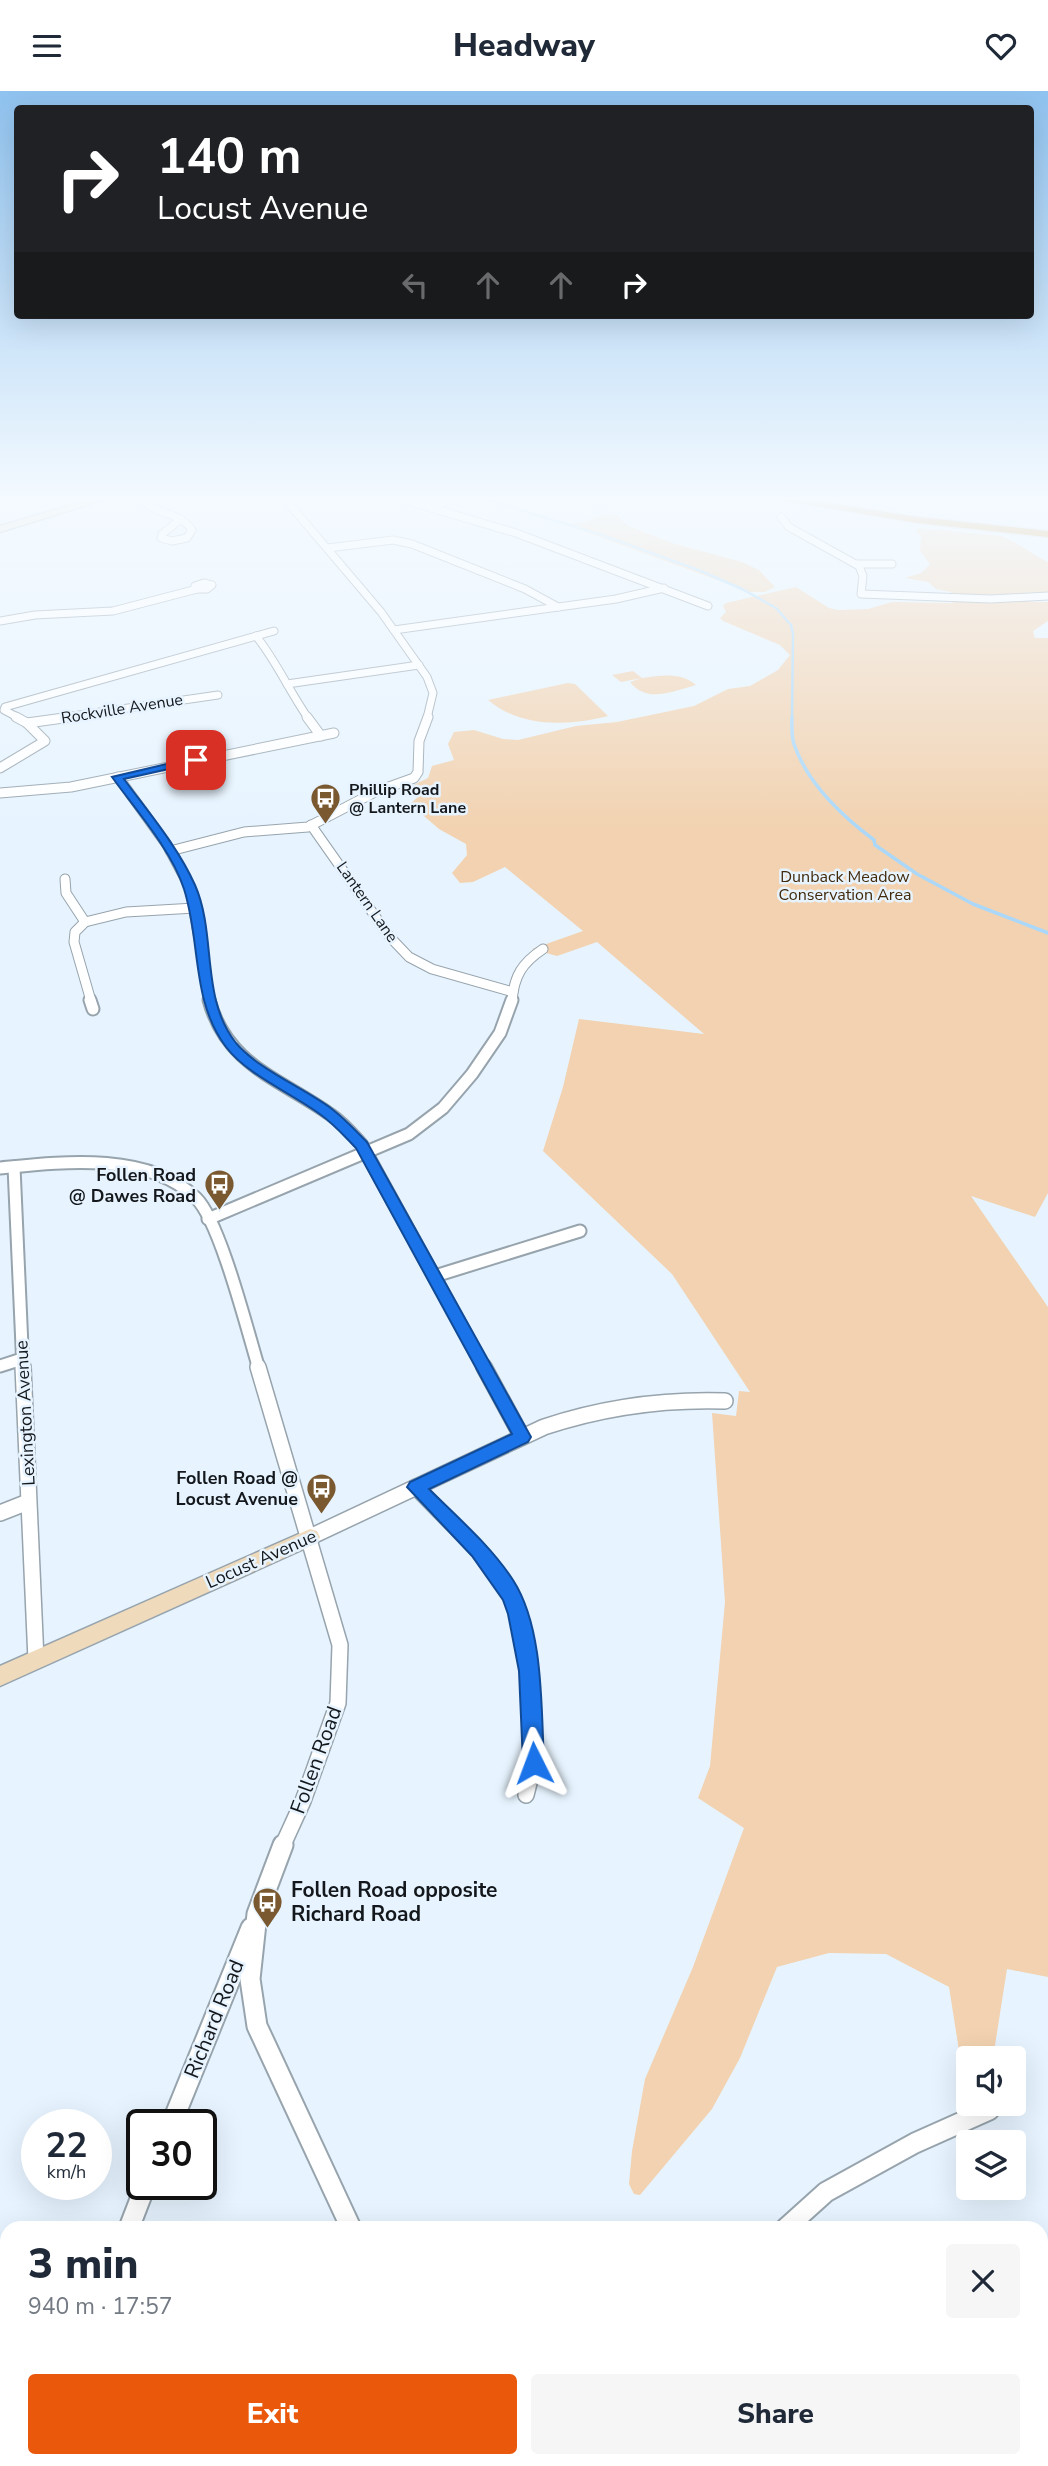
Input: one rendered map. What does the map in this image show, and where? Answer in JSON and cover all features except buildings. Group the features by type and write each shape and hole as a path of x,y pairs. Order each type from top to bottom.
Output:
{"street":[{"path":"0,621 35,615 119,610"},
{"path":"170,851 244,832 312,825 375,792 414,778 418,772 419,741 432,706 433,693 419,665 378,610"},
{"path":"394,630 538,610"},
{"path":"0,768 45,741 27,723 4,710 5,707 274,631"},
{"path":"256,636 273,657 321,736"},
{"path":"287,684 419,665"},
{"name":"Rockville Avenue","path":"27,723 218,695"},
{"path":"0,793 71,787 334,733"},
{"path":"118,777 170,851 189,886 209,999 218,1025 232,1047 273,1079 346,1127 366,1152 522,1437"},
{"name":"Lantern Lane","path":"312,825 389,936 409,957 432,969 513,992"},
{"path":"65,879 66,893 85,922"},
{"path":"93,1010 74,942 75,932 85,922 102,915 129,910 195,908"},
{"path":"208,1219 409,1134 443,1108 500,1033 512,1004 518,972 526,961 543,949"},
{"name":"Follen Road","path":"7,1167 73,1161 120,1164 173,1181 198,1199 238,1298 340,1645 338,1703 303,1801 281,1849 257,1915 250,1979 257,2026 348,2221"},
{"name":"Lexington Avenue","path":"7,1167 22,1359 36,1660"},
{"path":"435,1276 580,1231"},
{"path":"0,1366 22,1359"},
{"name":"Locust Avenue","path":"0,1676 310,1537 522,1437 576,1415 631,1403 675,1398 725,1401"},
{"path":"416,1487 479,1551 506,1586 518,1614 529,1671 534,1763 526,1795"},
{"path":"0,1513 28,1501"},
{"name":"Richard Road","path":"178,2109 257,1915"},
{"path":"794,2221 826,2192 915,2143 976,2116"},
{"path":"132,2221 140,2200"}],"green space":[{"name":"Dunback Meadow Conservation Area","path":"725,610 1048,610 1048,621 1033,631 1035,638 1048,638 1048,1193 1035,1217 971,1196 1048,1307 1048,1977 1007,1969 995,2046 958,2046 949,1987 886,1954 829,1953 777,1967 740,2058 712,2109 640,2195 634,2194 629,2184 645,2079 693,1967 744,1828 698,1798 710,1766 725,1602 712,1413 736,1416 739,1391 750,1392 672,1274 543,1151 563,1087 579,1019 704,1034 597,942 557,956 532,949 583,931 505,867 473,882 460,883 452,873 467,855 466,844 439,829 410,804 418,797 407,788 428,778 432,766 454,760 448,744 454,732 474,730 503,739 518,740 576,726 617,722 694,706 728,689 750,686 778,670 790,655 780,645 723,621 720,618"},
{"path":"633,671 642,678 621,682 612,675"},
{"path":"678,676 696,685 661,694 644,693 630,682 642,678"},
{"path":"568,683 575,684 608,716 561,723 530,720 515,716 488,700"}],"waterway":[{"path":"778,610 791,625 793,634 792,718"},
{"path":"792,718 793,741 807,772 827,798 874,840 875,845 917,874 973,904 1048,933"}],"place":[{"name":"Phillip Road @ Lantern Lane","path":"326,826"},
{"name":"Follen Road @ Dawes Road","path":"219,1212"},
{"name":"Follen Road @ Locust Avenue","path":"321,1515"},
{"name":"Follen Road opposite Richard Road","path":"268,1929"}],"route":[{"path":"196,760 118,777 167,847 189,886 198,918 209,999 218,1025 232,1047 247,1060 328,1113 346,1127 362,1145 522,1437 416,1487 479,1551 506,1586 518,1614 529,1671 534,1763"}]}
